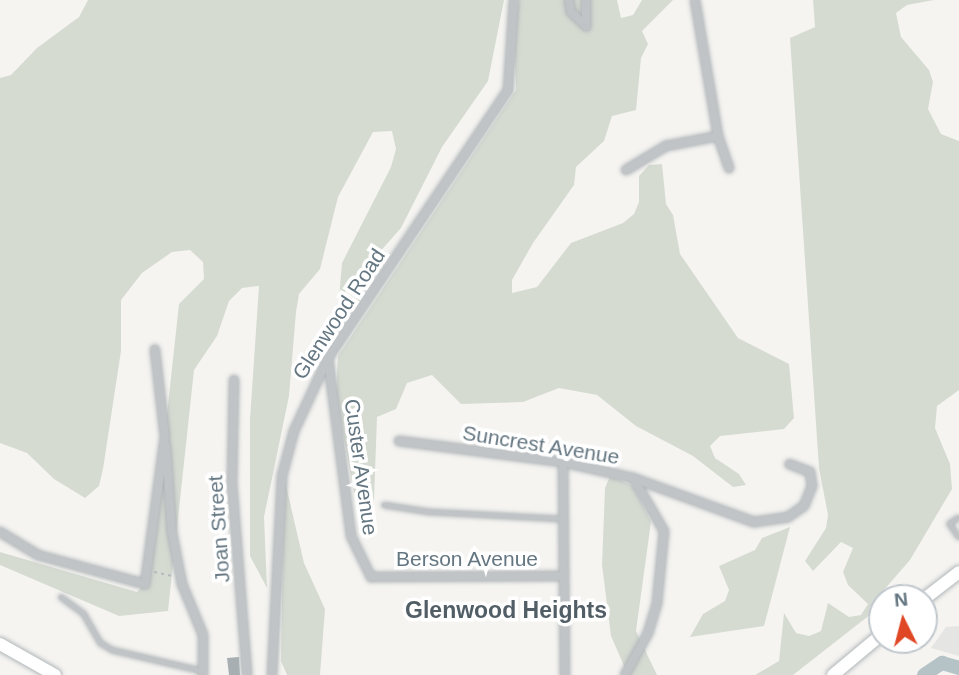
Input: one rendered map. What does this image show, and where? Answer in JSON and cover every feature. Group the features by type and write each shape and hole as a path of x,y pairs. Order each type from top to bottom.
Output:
{"main road":[{"path":"938,588 959,572"},
{"path":"0,644 55,675"},
{"path":"833,675 868,646"}],"street":[{"name":"Glenwood Road","path":"272,675 282,476 293,431 328,358 508,90 514,0"},
{"path":"569,0 571,12 586,26 586,0"},
{"path":"695,0 718,136 729,168"},
{"path":"626,170 666,146 718,136"},
{"path":"155,349 172,533 181,578 203,635 204,673"},
{"name":"Custer Avenue","path":"328,358 351,536 371,577"},
{"name":"Joan Street","path":"234,380 232,483 247,675"},
{"path":"0,532 38,555 145,584 164,437"},
{"name":"Suncrest Avenue","path":"399,441 563,463 633,478 754,522 788,517 804,506 812,486 810,472 789,464"},
{"path":"563,463 565,675"},
{"path":"625,675 648,633 657,603 664,531 633,478"},
{"name":"Berson Avenue","path":"371,577 563,576"}],"lane":[{"path":"384,505 430,512 563,519"},
{"path":"959,518 950,524 959,537"},
{"path":"61,597 83,614 101,643 111,650 204,673"}],"path":[{"path":"146,571 181,578"}],"shaded area":[{"path":"88,0 504,0 488,81 442,147 401,228 339,298 342,263 391,167 396,149 392,131 373,132 338,197 320,269 299,294 289,396 264,517 267,588 250,556 250,419 259,286 242,288 229,301 217,336 194,370 168,611 119,616 0,565 0,552 137,592 149,579 179,304 204,279 203,262 190,250 172,252 142,273 121,300 121,351 103,469 99,486 85,498 54,479 27,453 0,443 0,78 11,75 37,48 79,17"},
{"path":"519,0 617,0 621,18 633,15 642,0 673,0 642,31 648,44 641,58 636,110 612,116 604,141 576,167 574,185 533,243 512,280 512,293 537,287 571,243 623,223 634,214 639,202 639,176 649,165 662,164 666,204 673,215 680,254 738,338 789,364 794,418 784,429 720,436 710,446 715,458 739,474 746,485 733,487 693,456 636,426 597,395 559,388 523,402 461,404 432,375 407,383 396,409 377,417 373,528 361,531 336,396 338,356 516,90 514,32"},
{"path":"813,0 934,0 907,5 896,13 901,37 929,70 933,82 928,109 941,134 959,141 959,390 937,406 935,428 950,464 952,489 910,560 889,584 868,584 868,604 848,585 843,572 853,548 841,542 813,571 805,561 826,528 828,515 819,468 790,38 815,27"},
{"path":"610,476 633,486 651,522 636,631 657,675 628,675 611,636 602,565 605,488"},
{"path":"284,477 304,563 325,609 320,675 287,675 281,661"},
{"path":"790,527 764,626 690,637 703,614 725,601 729,590 719,566 755,550 762,538"},
{"path":"828,603 849,617 861,615 868,604 868,616 793,675 755,675 779,661 784,613 796,633 809,636 821,631"},
{"path":"959,626 959,656 938,650 938,638 946,627"}],"building":[{"path":"239,657 240,675 229,675 227,658"}],"waterway":[{"path":"924,675 942,663 959,668"}],"district":[{"name":"Glenwood Heights","path":"506,610"}]}
